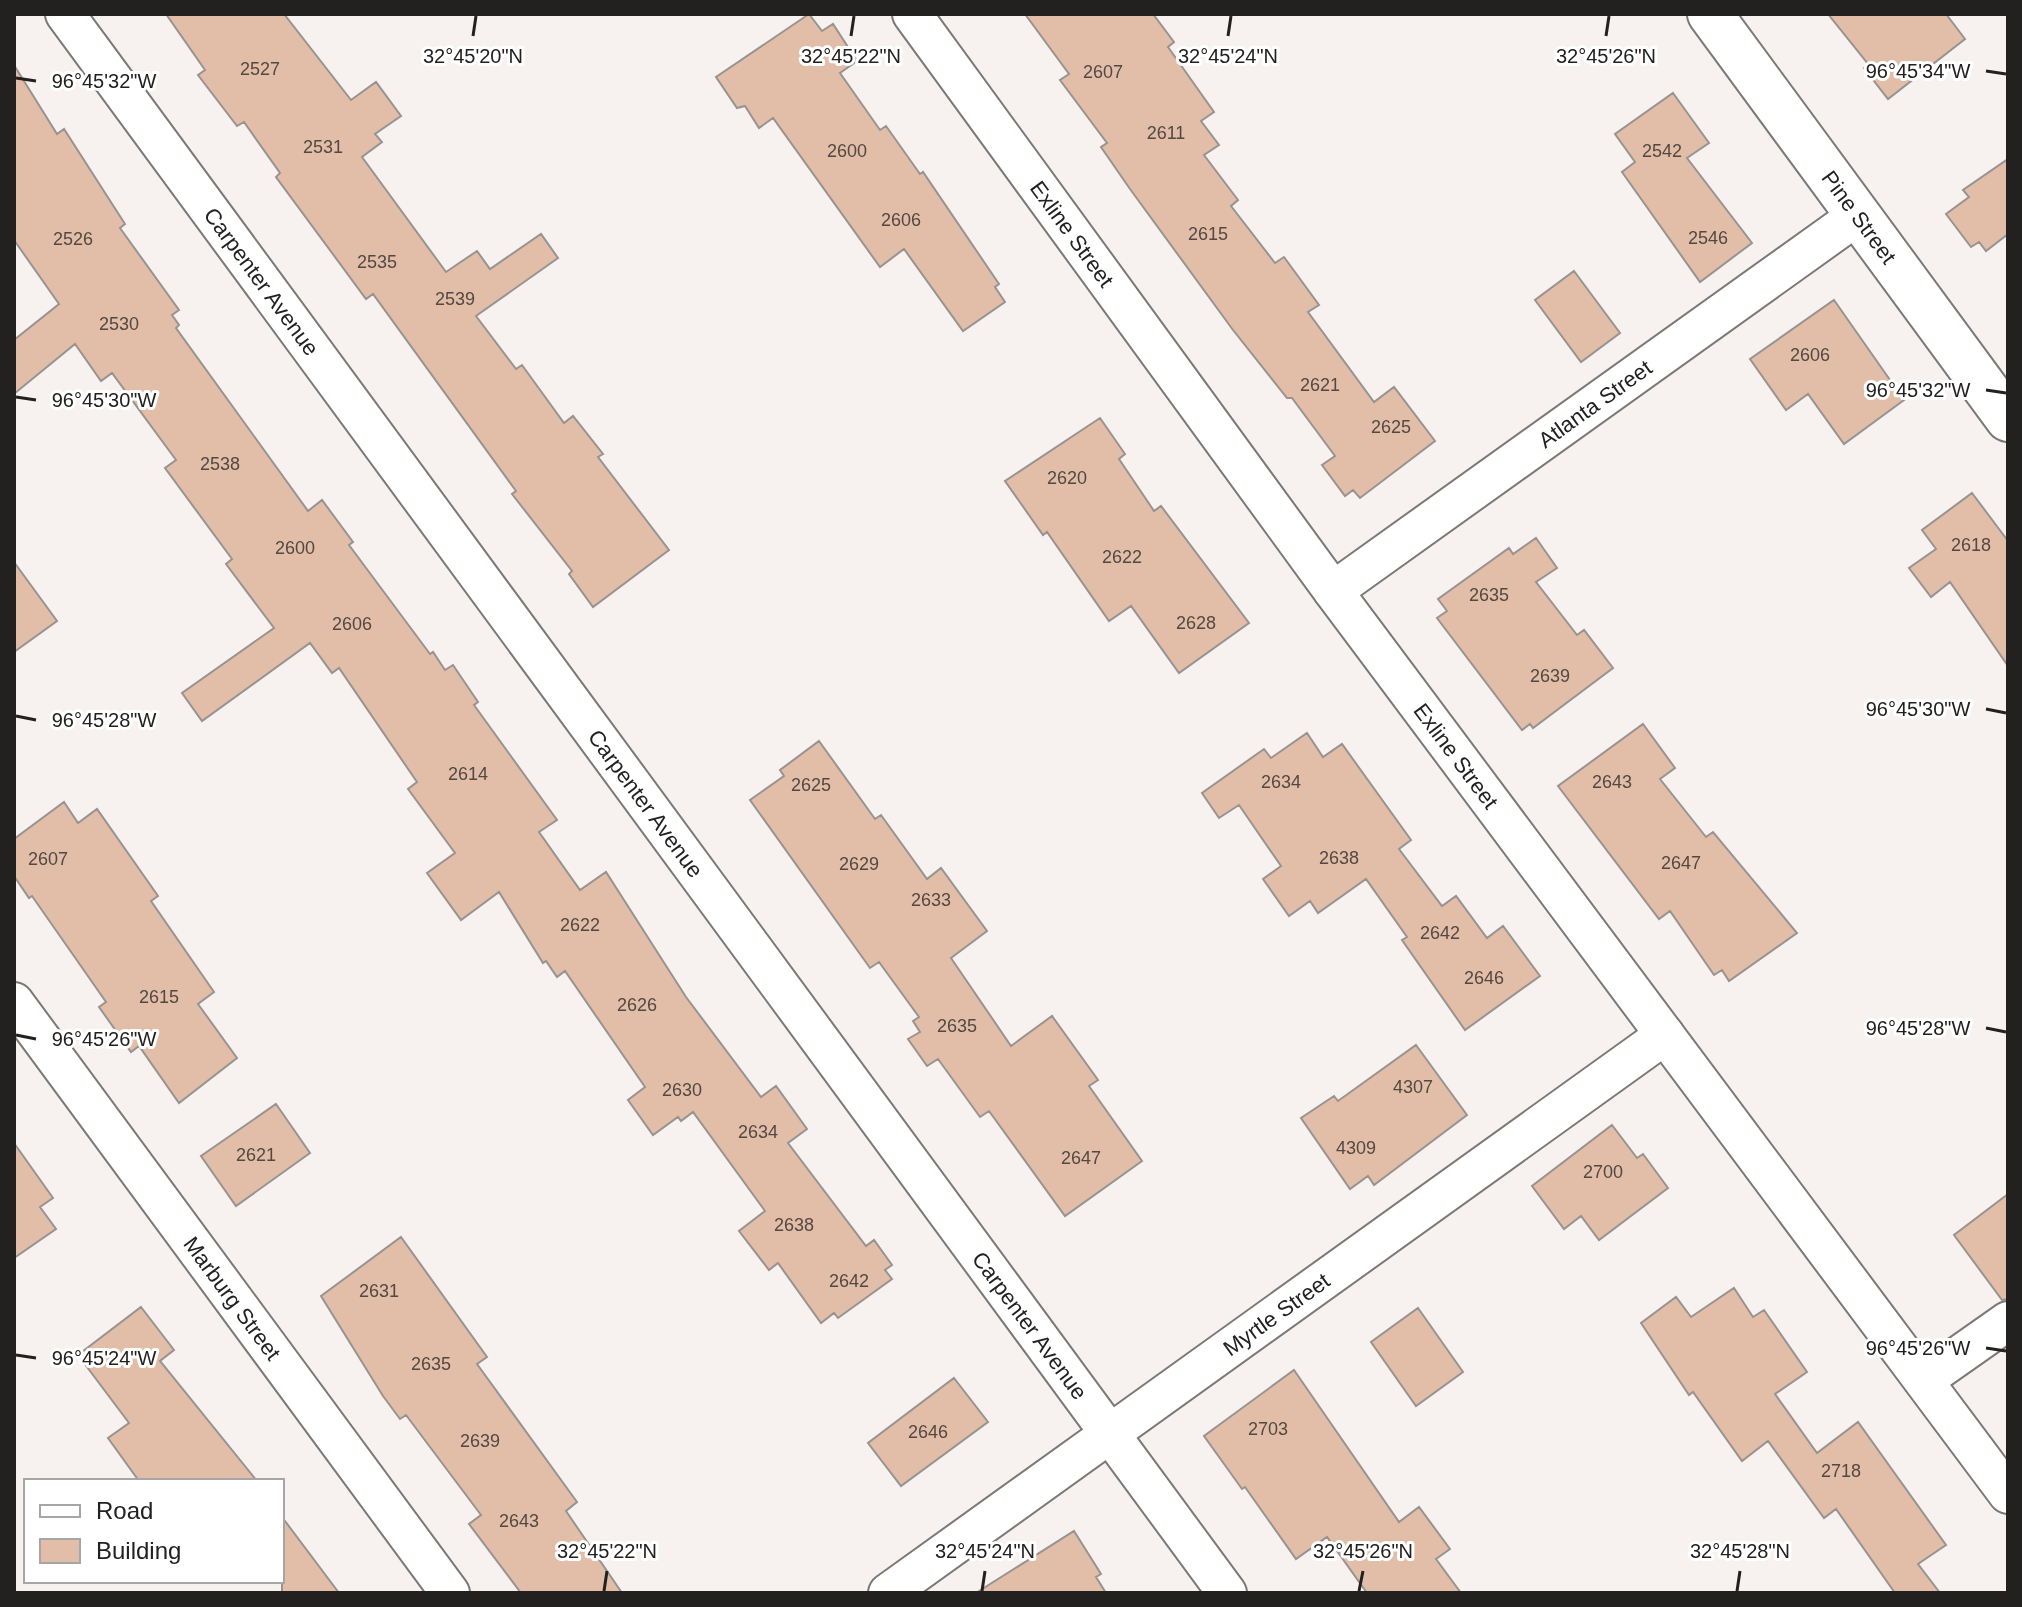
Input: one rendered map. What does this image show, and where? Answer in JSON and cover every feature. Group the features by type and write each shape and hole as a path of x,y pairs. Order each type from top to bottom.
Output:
{"street":[{"name":"Carpenter Avenue","path":"65,14 1227,1593"},
{"name":"Exline Street","path":"912,14 1333,591 2008,1494"},
{"name":"Pine Street","path":"1710,14 2008,419"},
{"name":"Atlanta Street","path":"1333,591 1857,216"},
{"name":"Marburg Street","path":"14,1002 450,1593"},
{"name":"Myrtle Street","path":"888,1593 1665,1035"},
{"path":"1924,1380 2008,1321"}],"building":[{"path":"166,14 284,14 351,100 376,82 401,116 375,134 382,142 362,157 446,272 477,251 490,269 541,234 558,258 476,316 516,369 522,365 564,423 573,416 603,454 598,457 669,550 593,607 569,574 572,571 512,494 516,491 373,294 366,299 276,177 280,173 244,122 237,126 198,75 205,70"},
{"path":"809,14 822,31 833,24 857,61 840,73 880,130 886,126 920,174 923,172 999,284 995,287 1005,302 963,331 904,249 880,267 773,118 759,128 745,106 737,108 716,77"},
{"path":"1025,14 1153,14 1174,42 1168,47 1214,112 1201,121 1219,145 1204,155 1238,200 1231,206 1275,263 1284,257 1319,305 1308,312 1374,402 1394,387 1435,441 1360,498 1353,490 1345,496 1322,465 1335,456 1292,398 1287,398 1233,330 1130,189 1101,147 1107,143 1060,80 1069,74"},
{"path":"1828,14 1946,14 1965,39 1888,99 1864,68 1868,64"},
{"path":"14,65 57,134 64,129 125,224 120,228 179,310 172,315 179,325 176,328 308,511 322,500 353,542 349,545 430,654 433,652 445,670 453,665 478,702 474,705 557,820 539,832 580,890 606,872 686,997 761,1097 776,1086 807,1129 788,1143 866,1246 874,1240 892,1265 885,1270 892,1279 838,1318 834,1313 821,1323 778,1263 769,1270 739,1231 765,1211 693,1112 681,1121 678,1117 653,1135 628,1100 645,1087 565,971 557,977 546,961 543,963 499,892 461,920 427,873 455,853 408,789 417,782 339,668 332,673 310,643 202,721 182,693 274,628 226,564 232,559 165,468 176,460 112,373 101,381 75,344 14,394 14,340 59,304 14,240"},
{"path":"1673,93 1709,143 1687,158 1752,243 1700,282 1622,172 1635,162 1615,134"},
{"path":"2008,159 2008,234 1986,251 1979,242 1971,247 1946,214 1969,197 1963,190"},
{"path":"1574,271 1620,333 1581,362 1535,300"},
{"path":"1834,300 1904,400 1844,444 1808,394 1786,410 1750,359"},
{"path":"1100,418 1125,454 1119,459 1154,511 1161,506 1249,623 1179,673 1131,606 1109,621 1047,532 1043,535 1005,481"},
{"path":"1972,493 2008,541 2008,666 1950,582 1931,597 1909,568 1936,549 1922,530"},
{"path":"1536,538 1557,568 1536,582 1577,635 1584,630 1613,668 1533,728 1530,724 1522,730 1437,618 1447,611 1438,599 1509,548 1513,554"},
{"path":"14,562 57,621 14,652"},
{"path":"1643,724 1675,768 1660,779 1706,837 1713,832 1797,933 1729,981 1722,970 1714,975 1670,911 1659,919 1558,786"},
{"path":"1307,733 1323,757 1342,744 1411,840 1399,849 1442,906 1456,896 1487,938 1503,926 1540,976 1465,1030 1402,940 1407,937 1366,879 1318,913 1310,901 1289,916 1263,879 1281,866 1239,805 1219,818 1202,793 1264,749 1271,758"},
{"path":"819,741 875,819 881,815 927,879 941,868 987,931 951,958 1011,1046 1052,1016 1098,1080 1089,1086 1142,1161 1065,1216 989,1111 980,1117 938,1059 927,1066 908,1039 920,1032 913,1021 919,1017 879,962 870,968 750,800 784,776 780,770"},
{"path":"64,802 78,823 97,809 158,896 151,901 214,992 198,1004 237,1058 179,1103 139,1046 131,1052 99,1007 106,1002 32,896 29,898 14,876 14,839"},
{"path":"1416,1045 1467,1115 1374,1185 1368,1176 1350,1189 1301,1118 1334,1096 1338,1101"},
{"path":"276,1104 310,1153 236,1206 201,1156"},
{"path":"1612,1125 1637,1158 1643,1154 1668,1188 1599,1240 1581,1216 1564,1229 1532,1186"},
{"path":"14,1143 53,1198 40,1207 56,1229 14,1258"},
{"path":"2008,1194 2008,1299 2002,1300 1954,1235"},
{"path":"401,1237 487,1357 477,1364 577,1502 566,1511 622,1593 521,1593 469,1524 481,1515 406,1415 400,1419 383,1396 321,1296"},
{"path":"1734,1288 1753,1317 1764,1310 1807,1372 1775,1394 1817,1453 1858,1422 1946,1545 1918,1564 1940,1593 1895,1593 1836,1509 1824,1518 1768,1441 1742,1461 1693,1392 1689,1395 1641,1323 1676,1297 1691,1317"},
{"path":"141,1307 174,1350 160,1361 255,1479 138,1479 108,1438 129,1423 78,1355"},
{"path":"1418,1308 1463,1372 1416,1406 1371,1342"},
{"path":"1294,1370 1399,1522 1419,1507 1450,1549 1436,1559 1461,1593 1367,1593 1327,1537 1296,1559 1245,1487 1242,1489 1204,1436"},
{"path":"954,1378 988,1422 901,1486 868,1443"},
{"path":"284,1520 339,1593 282,1593 284,1583"},
{"path":"1074,1531 1101,1574 1096,1577 1106,1593 976,1593"}]}
